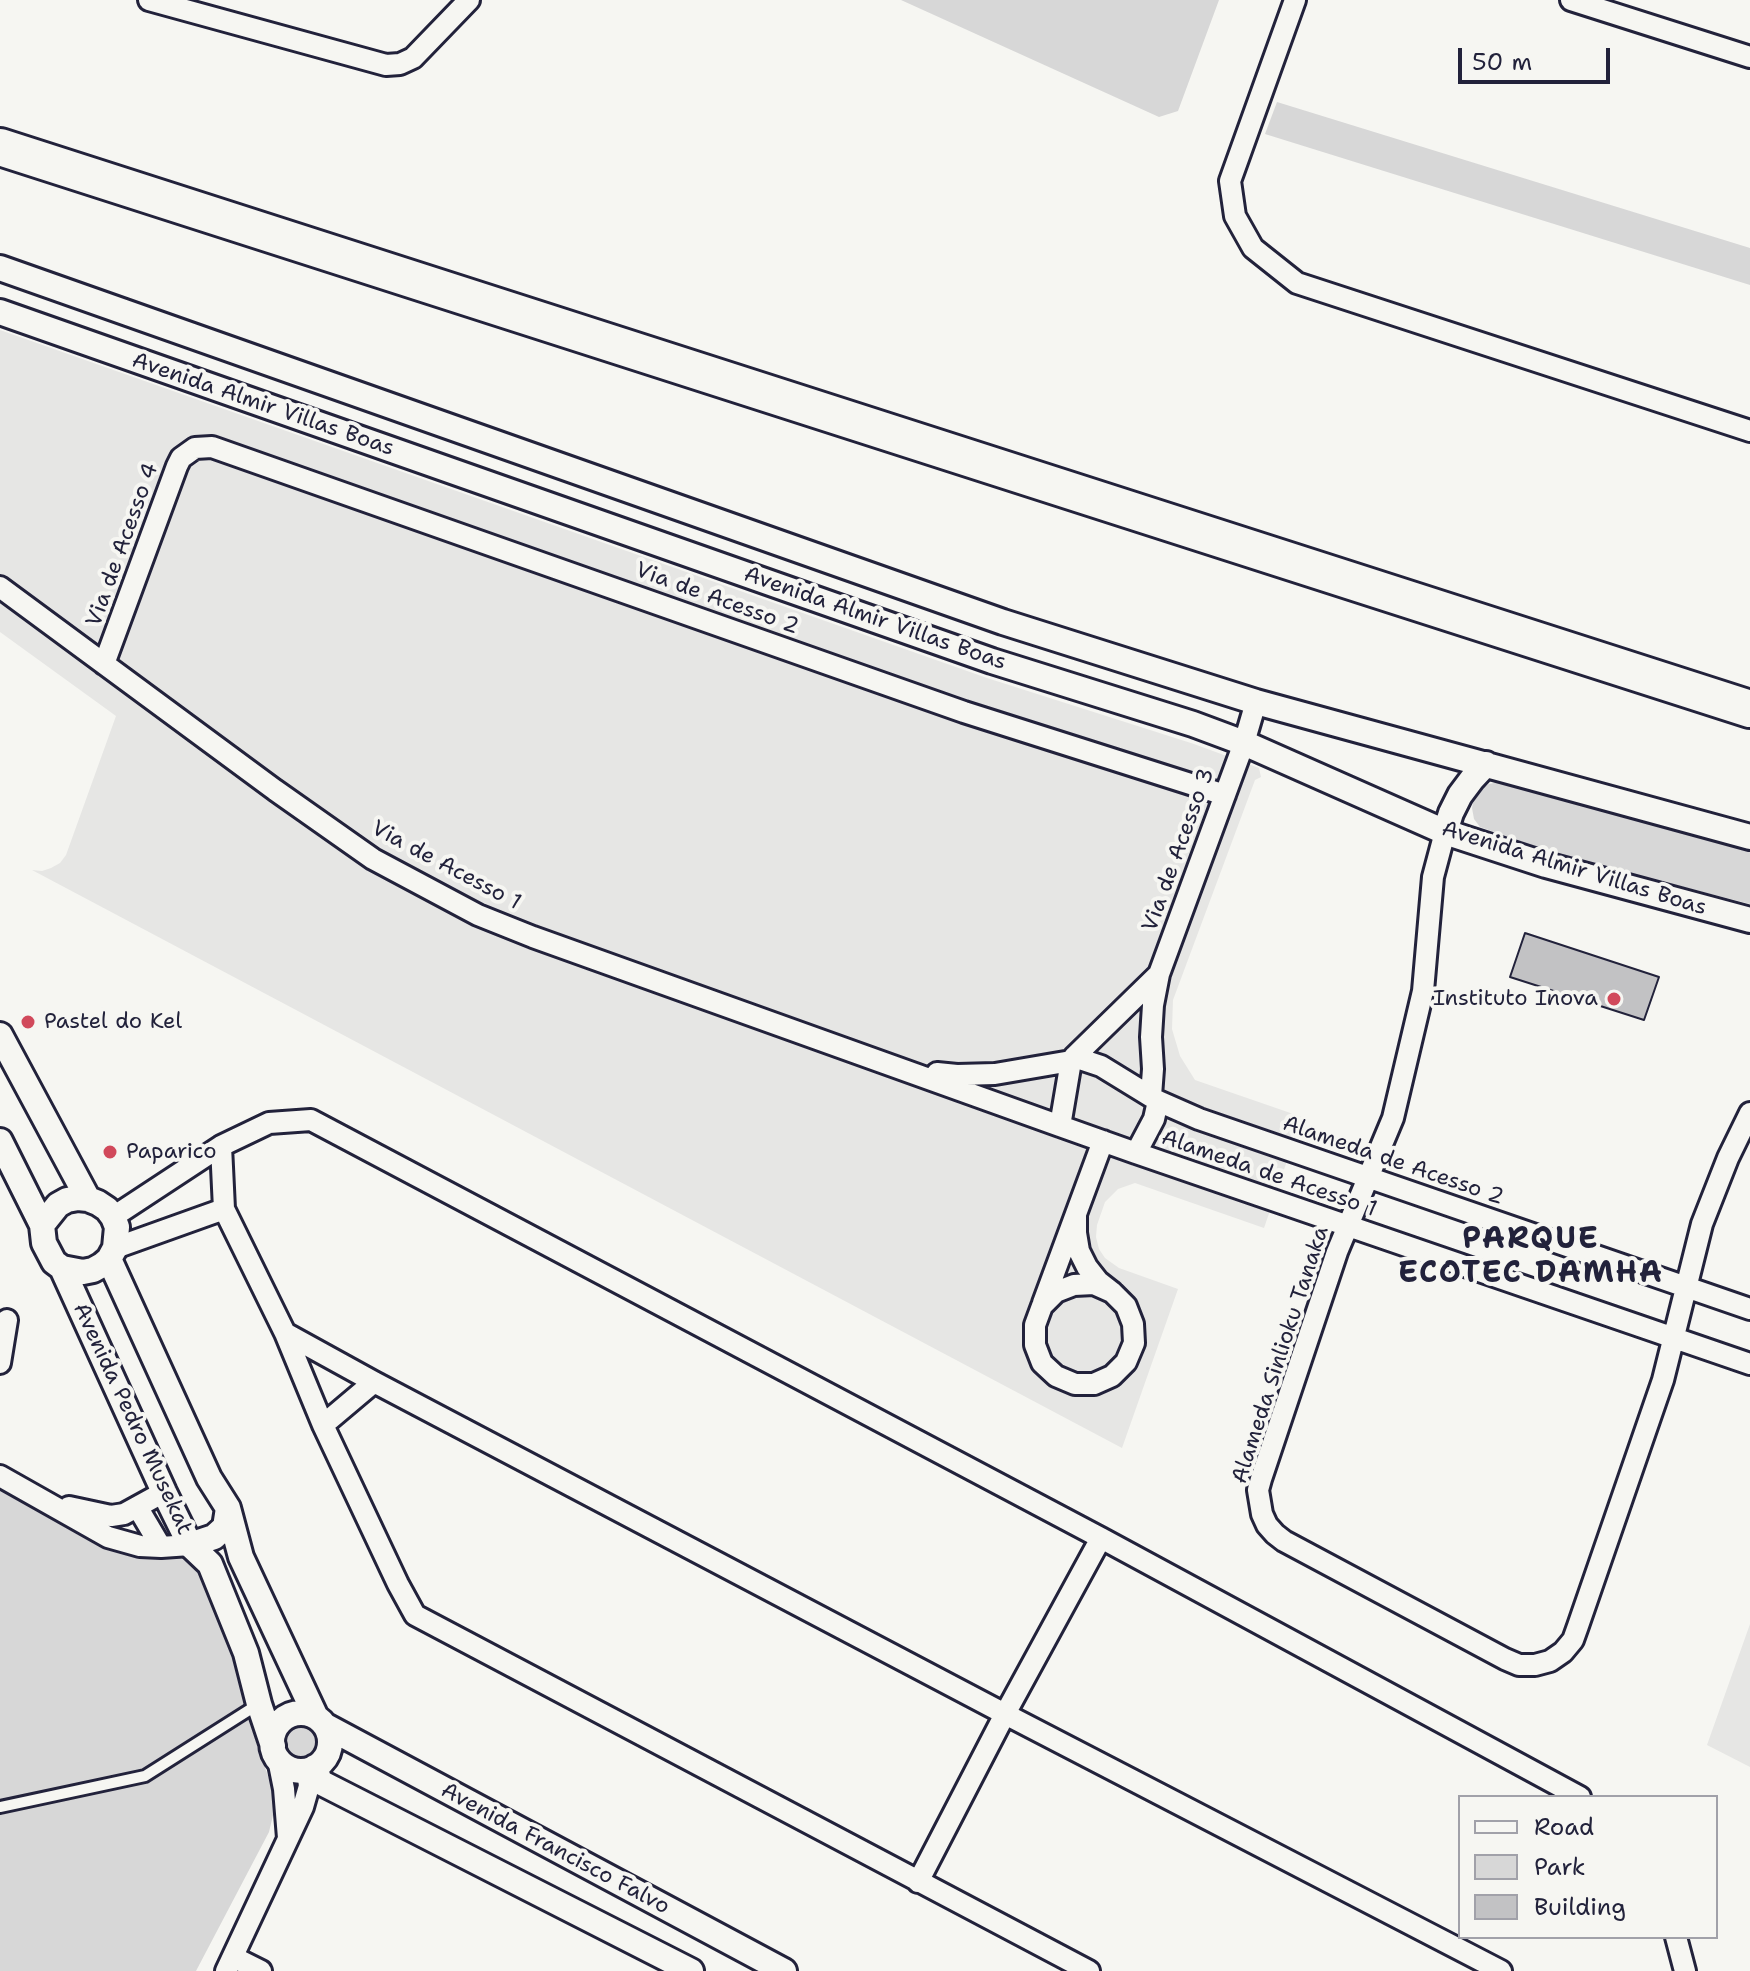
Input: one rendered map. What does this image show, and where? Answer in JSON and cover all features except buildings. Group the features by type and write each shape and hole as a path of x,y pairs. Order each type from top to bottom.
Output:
{"highway":[{"path":"0,126 1750,687"},
{"path":"0,147 1750,709"}],"street":[{"path":"149,0 386,65 400,64 419,54 469,0"},
{"path":"1295,0 1230,181 1235,216 1253,248 1297,283 1750,431"},
{"path":"1571,0 1750,57"},
{"name":"Avenida Almir Villas Boas","path":"0,268 1003,622 1256,702 1750,837"},
{"name":"Avenida Almir Villas Boas","path":"0,312 992,661 1193,724 1244,743 1445,832 1546,865 1750,920"},
{"name":"Via de Acesso 4","path":"104,664 177,466 181,458 195,448"},
{"name":"Via de Acesso 2","path":"195,448 220,449 964,712 1225,795"},
{"name":"Via de Acesso 1","path":"0,587 373,859 478,915 533,937 882,1061"},
{"name":"Via de Acesso 3","path":"1159,974 1244,743 1256,702"},
{"path":"1445,832 1460,795 1486,764"},
{"name":"Alameda Sinlioku Tanaka","path":"1445,832 1433,877 1423,991 1393,1118 1331,1267 1258,1490 1262,1514 1275,1534 1519,1665 1550,1661 1563,1652 1573,1640 1663,1380 1702,1224 1750,1113"},
{"path":"882,1061 919,1071 957,1075 995,1074 1072,1059 1159,974"},
{"path":"1136,1153 1154,1119 1151,1037 1159,974"},
{"path":"0,1035 88,1199"},
{"path":"1060,1126 1072,1059"},
{"name":"Alameda de Acesso 2","path":"1072,1059 1101,1066 1155,1098 1199,1119 1750,1309"},
{"name":"Alameda de Acesso 1","path":"882,1061 1136,1153 1750,1364"},
{"path":"113,1217 221,1146 269,1123 311,1120 1101,1538 1576,1795"},
{"path":"0,1141 42,1225 48,1253 62,1268 83,1272 93,1270 112,1254 224,1209"},
{"path":"1076,1215 1079,1251 1087,1267 1126,1306 1133,1324 1134,1343 1126,1362 1112,1376 1094,1384 1075,1384 1056,1376 1042,1363 1035,1345 1035,1325 1103,1141"},
{"path":"221,1146 224,1209 285,1333 323,1425 415,1615 1089,1971"},
{"path":"42,1225 58,1205 67,1200 88,1199 107,1209 113,1217 117,1227 112,1254"},
{"name":"Avenida Pedro Musekat","path":"112,1254 209,1478 228,1508 241,1557 321,1722"},
{"name":"Avenida Pedro Musekat","path":"62,1268 190,1545 210,1564 246,1653 276,1752"},
{"path":"1042,1306 1056,1292 1074,1285 1094,1284 1112,1292"},
{"path":"0,1363 7,1320"},
{"path":"285,1333 1005,1714 1501,1971"},
{"path":"323,1425 374,1382"},
{"path":"0,1476 108,1537 140,1546 190,1545 214,1537 225,1527 228,1508"},
{"path":"46,1502 111,1516 138,1508 164,1492"},
{"path":"138,1508 161,1547"},
{"path":"918,1882 1101,1538"},
{"path":"276,1752 291,1768 311,1769 322,1762 330,1745 321,1722 303,1713 286,1717 275,1730 273,1737 276,1752 284,1789 288,1838"},
{"name":"Avenida Francisco Falvo","path":"321,1722 784,1971"},
{"path":"261,1971 229,1964 303,1807 311,1769"},
{"name":"Avenida Francisco Falvo","path":"311,1769 320,1782 691,1971"},
{"path":"1677,1939 1685,1971"}],"lane":[{"path":"0,1807 145,1776 259,1704"}],"shaded area":[{"path":"0,330 987,678 1259,768 1261,777 1255,780 1173,1000 1172,1029 1180,1056 1195,1080 1302,1117 1264,1228 1135,1183 1118,1189 1105,1202 1096,1237 1105,1258 1119,1268 1178,1289 1122,1448 32,870 51,868 66,855 116,716 0,632"},
{"path":"1750,1624 1750,1767 1707,1745"}],"green space":[{"path":"901,0 1219,0 1178,111 1159,117"},
{"path":"1277,102 1750,248 1750,285 1265,134"},
{"path":"1499,782 1750,847 1750,904 1566,857 1480,827 1474,819 1474,798 1480,789"},
{"path":"0,1486 97,1537 187,1550 199,1564 232,1651 257,1745 272,1787 275,1807 269,1832 196,1971 0,1971"},
{"path":"301,1720 316,1726 322,1741 316,1756 301,1762 286,1756 280,1741 286,1726"}],"place":[{"name":"Instituto Inova","path":"1614,999"},
{"name":"Pastel do Kel","path":"28,1022"},
{"name":"Paparico","path":"110,1152"}],"district":[{"name":"PARQUE ECOTEC DAMHA","path":"1531,1257"}]}
